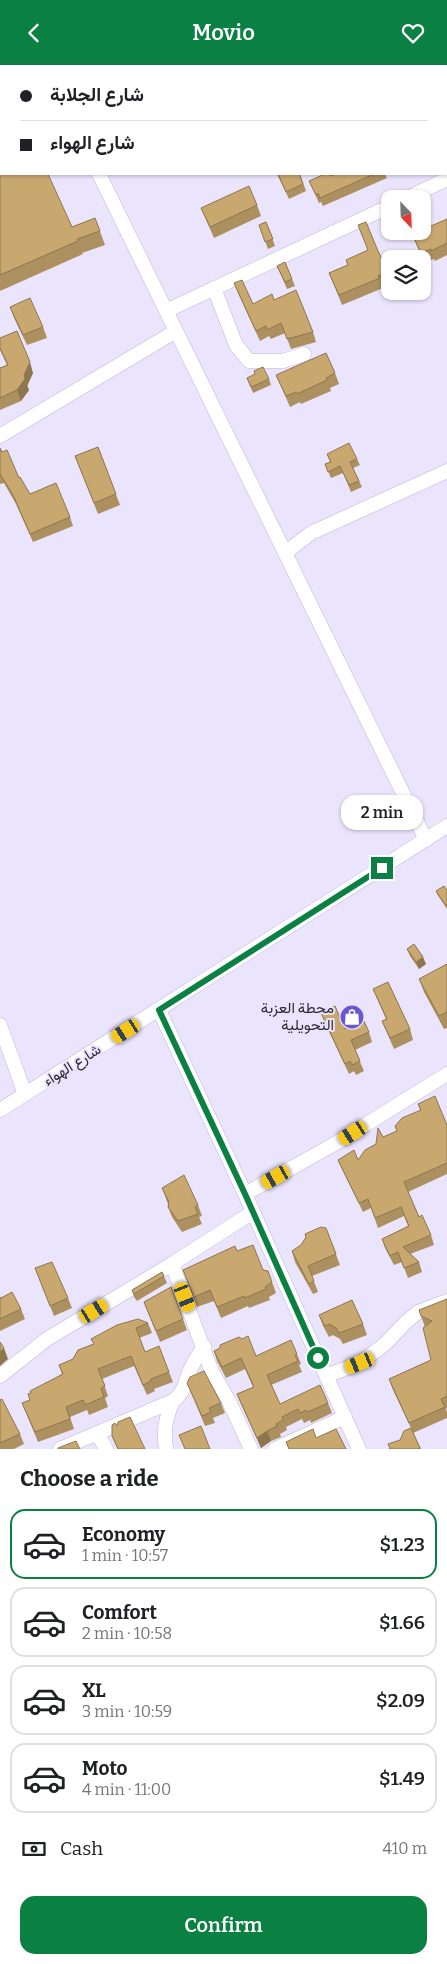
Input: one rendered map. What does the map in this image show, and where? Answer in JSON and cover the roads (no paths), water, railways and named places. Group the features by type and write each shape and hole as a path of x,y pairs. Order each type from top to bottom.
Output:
{"street":[{"path":"99,175 426,839"},
{"path":"424,190 447,179"},
{"path":"166,311 381,210"},
{"path":"214,288 236,345 248,361 282,361 304,354"},
{"path":"0,436 176,331"},
{"path":"285,553 311,533 447,471"},
{"name":"شارع الهواء","path":"0,1110 447,826"},
{"path":"159,1010 245,1194 359,1449"},
{"path":"0,1025 25,1094"},
{"path":"245,1194 338,1143 447,1074"},
{"path":"0,1376 47,1339 172,1265 253,1212"},
{"path":"172,1265 212,1372 229,1401 251,1449"},
{"path":"326,1376 360,1363 385,1344 418,1312 447,1301"},
{"path":"166,1449 164,1424 174,1401 186,1385 191,1368 204,1347"},
{"path":"60,1449 174,1401"},
{"path":"275,1449 344,1417"},
{"path":"97,1433 106,1449"}],"place":[{"name":"محطة العزبة التحويلية","path":"352,1017"}]}
